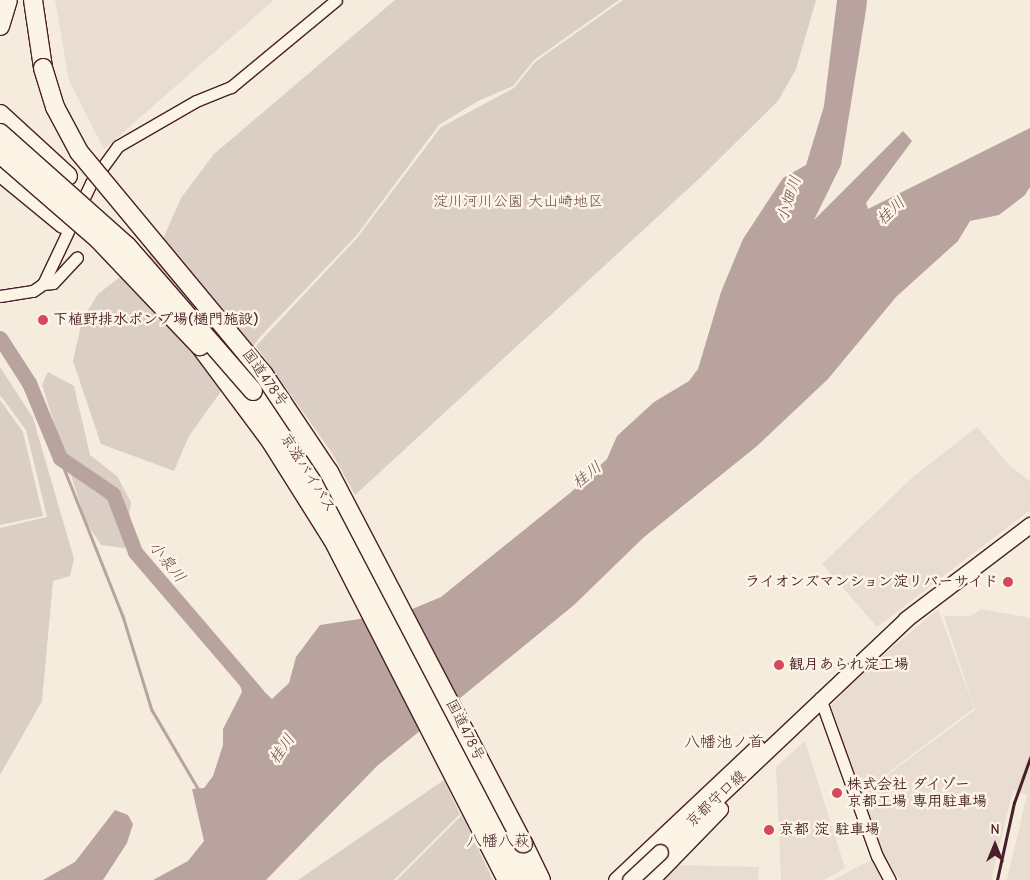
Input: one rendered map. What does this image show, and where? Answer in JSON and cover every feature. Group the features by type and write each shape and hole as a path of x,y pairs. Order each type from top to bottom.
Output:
{"highway":[{"path":"0,26 8,0"},
{"name":"国道478号","path":"33,0 43,68 55,107 79,152 264,375 329,472 541,880"},
{"path":"0,106 162,274 253,391"},
{"path":"0,114 34,143"},
{"name":"京滋バイパス","path":"0,133 127,246 253,391 311,474 350,541 523,880"},
{"name":"京滋バイパス","path":"0,154 98,239 200,346 270,440 333,540 507,880"},
{"path":"0,172 108,262 200,346"}],"main road":[{"name":"京都守口線","path":"630,880 817,700 906,619 1030,525"},
{"path":"616,880 640,853 797,711 817,700"},
{"path":"655,876 792,737 817,700"}],"street":[{"path":"43,284 91,183 118,146 196,100 229,91 336,0"},
{"path":"0,296 33,291 43,284 53,283 77,257"},
{"path":"817,700 876,856 890,880"},
{"path":"640,853 655,876"}],"shaded area":[{"path":"55,0 274,0 104,149 69,81"},
{"path":"977,427 1010,466 1030,481 1030,510 877,627 822,564 914,476"},
{"path":"938,609 974,708 890,771 863,801 831,706 861,674"},
{"path":"981,609 1030,618 1030,880 1007,880 1027,795 1013,790 991,880 901,880 887,865 864,802 891,772 975,710 944,616 971,616"},
{"path":"805,741 845,868 824,880 781,880 776,767"},
{"path":"875,858 886,880 833,880"},
{"path":"675,865 759,867 758,880 659,880"}],"green space":[{"path":"395,0 619,0 534,60 513,86 478,101 439,125 356,236 260,337 189,436 174,471 101,444 73,361 82,320 98,294 160,246 181,198 214,154"},
{"name":"淀川河川公園 大山崎地区","path":"623,0 816,0 796,69 778,101 702,176 355,495 332,453 256,346 357,238 441,127 514,88 535,62"},
{"path":"0,367 33,418 74,559 70,576 53,581 42,701 0,775 0,528 47,517 26,430 0,395"},
{"path":"48,372 74,386 90,455 117,476 131,502 125,548 101,545 86,522 42,385"},
{"path":"0,400 23,432 43,516 0,525"},
{"path":"444,780 460,814 394,880 298,880"},
{"path":"462,815 493,880 397,880"}],"water":[{"path":"837,0 867,0 841,165 814,220 903,131 912,141 866,203 868,209 1030,128 1030,187 1025,195 999,215 970,221 958,241 896,297 828,379 757,446 643,538 574,605 377,766 266,880 153,880 188,861 204,841 192,789 204,788 213,776 223,745 223,729 242,692 239,681 247,675 272,699 289,683 296,657 320,625 405,612 441,597 570,493 607,459 617,436 654,402 689,381 698,369 721,292 743,239 783,178 806,165 824,106"},
{"path":"115,810 128,815 133,824 127,843 103,880 43,880 75,862"}],"waterway":[{"name":"小泉川","path":"0,338 29,383 60,458 113,494 135,552 256,693"},
{"path":"60,458 123,616 152,710 199,790"}],"railway":[{"path":"997,880 1014,803 1030,758"}],"place":[{"name":"下植野排水ポンプ場(樋門施設)","path":"43,320"},
{"name":"ライオンズマンション淀リバーサイド","path":"1008,582"},
{"name":"観月あられ淀工場","path":"779,665"},
{"name":"株式会社 ダイゾー 京都工場 専用駐車場","path":"837,793"},
{"name":"京都 淀 駐車場","path":"769,830"}],"district":[{"name":"八幡池ノ首","path":"724,742"},
{"name":"八幡八萩","path":"498,841"}],"water label":[{"name":"小畑川","path":"789,199"},
{"name":"桂川","path":"891,211"},
{"name":"桂川","path":"587,475"},
{"name":"桂川","path":"282,749"}]}
